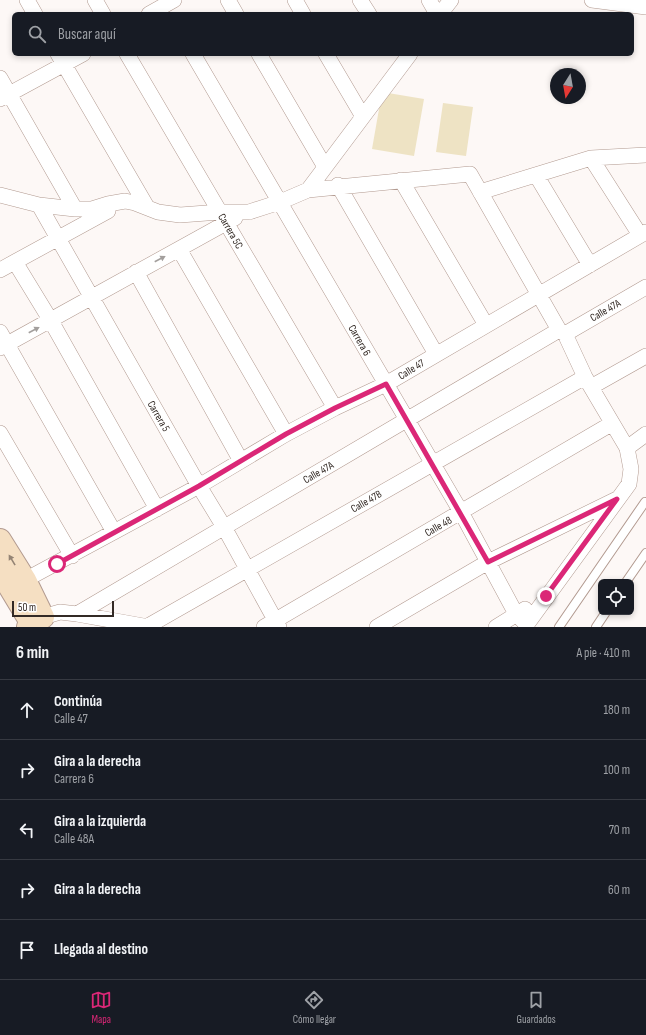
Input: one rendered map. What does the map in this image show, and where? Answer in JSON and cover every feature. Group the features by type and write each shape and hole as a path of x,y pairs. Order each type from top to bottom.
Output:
{"street":[{"path":"27,0 34,12"},
{"path":"95,0 102,12"},
{"path":"228,0 235,12"},
{"path":"295,0 302,12"},
{"path":"360,0 368,12"},
{"path":"429,0 438,12"},
{"path":"441,12 451,0"},
{"path":"592,0 646,6"},
{"path":"152,12 167,5"},
{"path":"5,96 61,60 76,56"},
{"name":"Carrera 5C","path":"128,56 335,408"},
{"name":"Carrera 6","path":"194,56 407,420 516,614 526,626"},
{"path":"260,56 325,168"},
{"path":"327,56 362,115"},
{"path":"308,190 402,58"},
{"path":"61,60 147,207"},
{"path":"0,78 5,96 75,209"},
{"path":"480,192 591,158 646,155"},
{"path":"591,158 643,234"},
{"path":"0,196 39,205 75,209 92,209 125,201 147,207 158,212 180,215 223,217 249,212 280,202 308,190 338,185 470,174 538,295 562,332 611,424 627,448 631,470 629,484 546,596 526,626"},
{"path":"536,175 590,265"},
{"path":"402,180 486,325"},
{"path":"338,185 436,354"},
{"path":"0,270 125,201"},
{"name":"Carrera 5","path":"39,205 199,486 224,527 247,569 273,625"},
{"path":"114,532 2,342 51,321 93,298 136,272 179,249 223,217"},
{"name":"Calle 47","path":"25,580 72,556 199,486 286,434 335,408 386,384 643,234"},
{"path":"179,249 286,434"},
{"path":"15,262 51,321 157,509"},
{"path":"136,272 241,460"},
{"name":"Calle 47A","path":"77,614 407,420 562,332 646,287"},
{"path":"588,382 646,356"},
{"name":"Calle 47B","path":"148,627 432,464 588,382"},
{"name":"Calle 48","path":"273,625 460,512 611,424"},
{"path":"0,433 72,556"},
{"path":"627,448 646,434"},
{"path":"377,627 488,562 617,499"},
{"path":"0,540 25,580 34,623"},
{"path":"0,572 34,623"},
{"path":"496,627 546,596"},
{"path":"34,623 60,612 148,627"}],"lane":[{"path":"559,627 645,502"},
{"path":"628,579 646,553"},
{"path":"596,627 604,615"}],"shaded area":[{"path":"382,92 424,99 414,156 372,149"},
{"path":"443,103 473,107 466,156 436,152"}],"route":[{"path":"57,564 199,486 286,434 335,408 386,384 488,562 617,499 546,596"}]}
